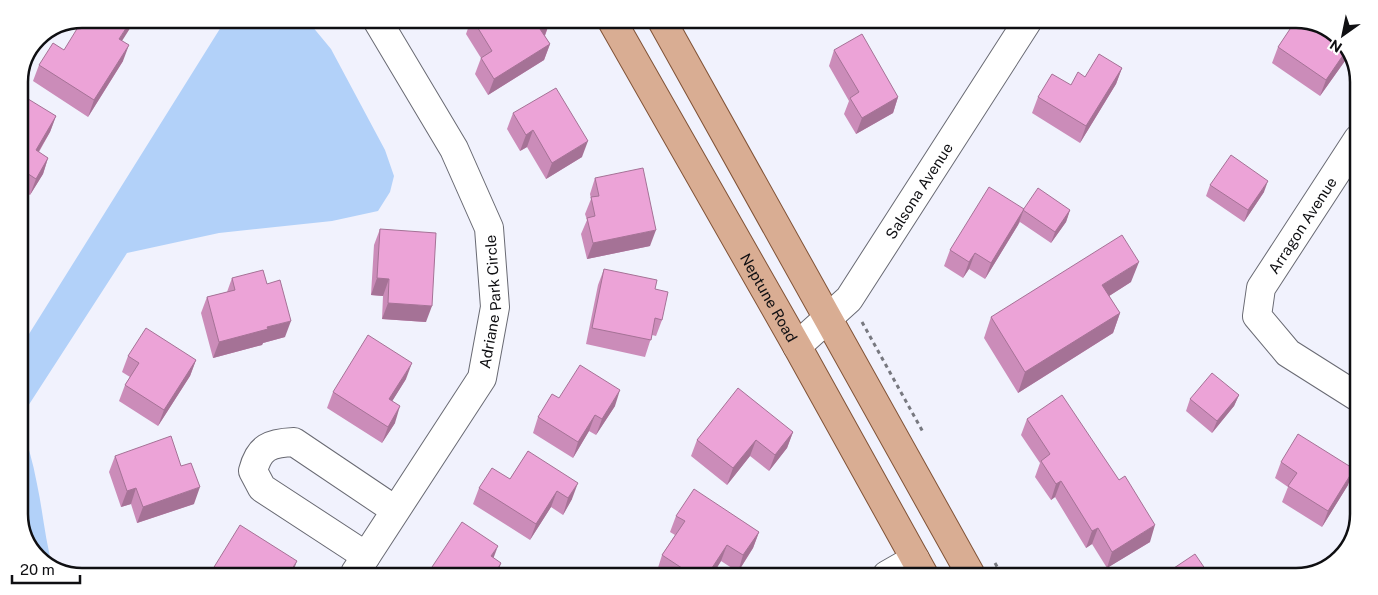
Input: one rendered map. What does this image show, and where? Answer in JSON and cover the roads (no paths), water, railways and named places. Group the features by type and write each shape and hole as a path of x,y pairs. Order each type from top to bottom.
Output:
{"main road":[{"name":"Neptune Road","path":"616,28 920,567"},
{"path":"666,28 967,568"}],"street":[{"name":"Adriane Park Circle","path":"361,564 482,378 495,307 489,228 454,149 383,28"},
{"name":"Salsona Avenue","path":"797,346 849,299 1023,28"},
{"name":"Arragon Avenue","path":"1350,151 1262,288 1257,316 1288,353 1350,392"},
{"path":"361,564 262,488 254,471 257,459 266,447 278,442 294,442 395,510"}],"water":[{"path":"220,28 314,28 331,49 385,150 394,176 390,192 378,211 332,221 219,233 127,253 28,406 28,336"},
{"path":"28,447 34,468 50,557 43,552 30,531 28,517"}]}
